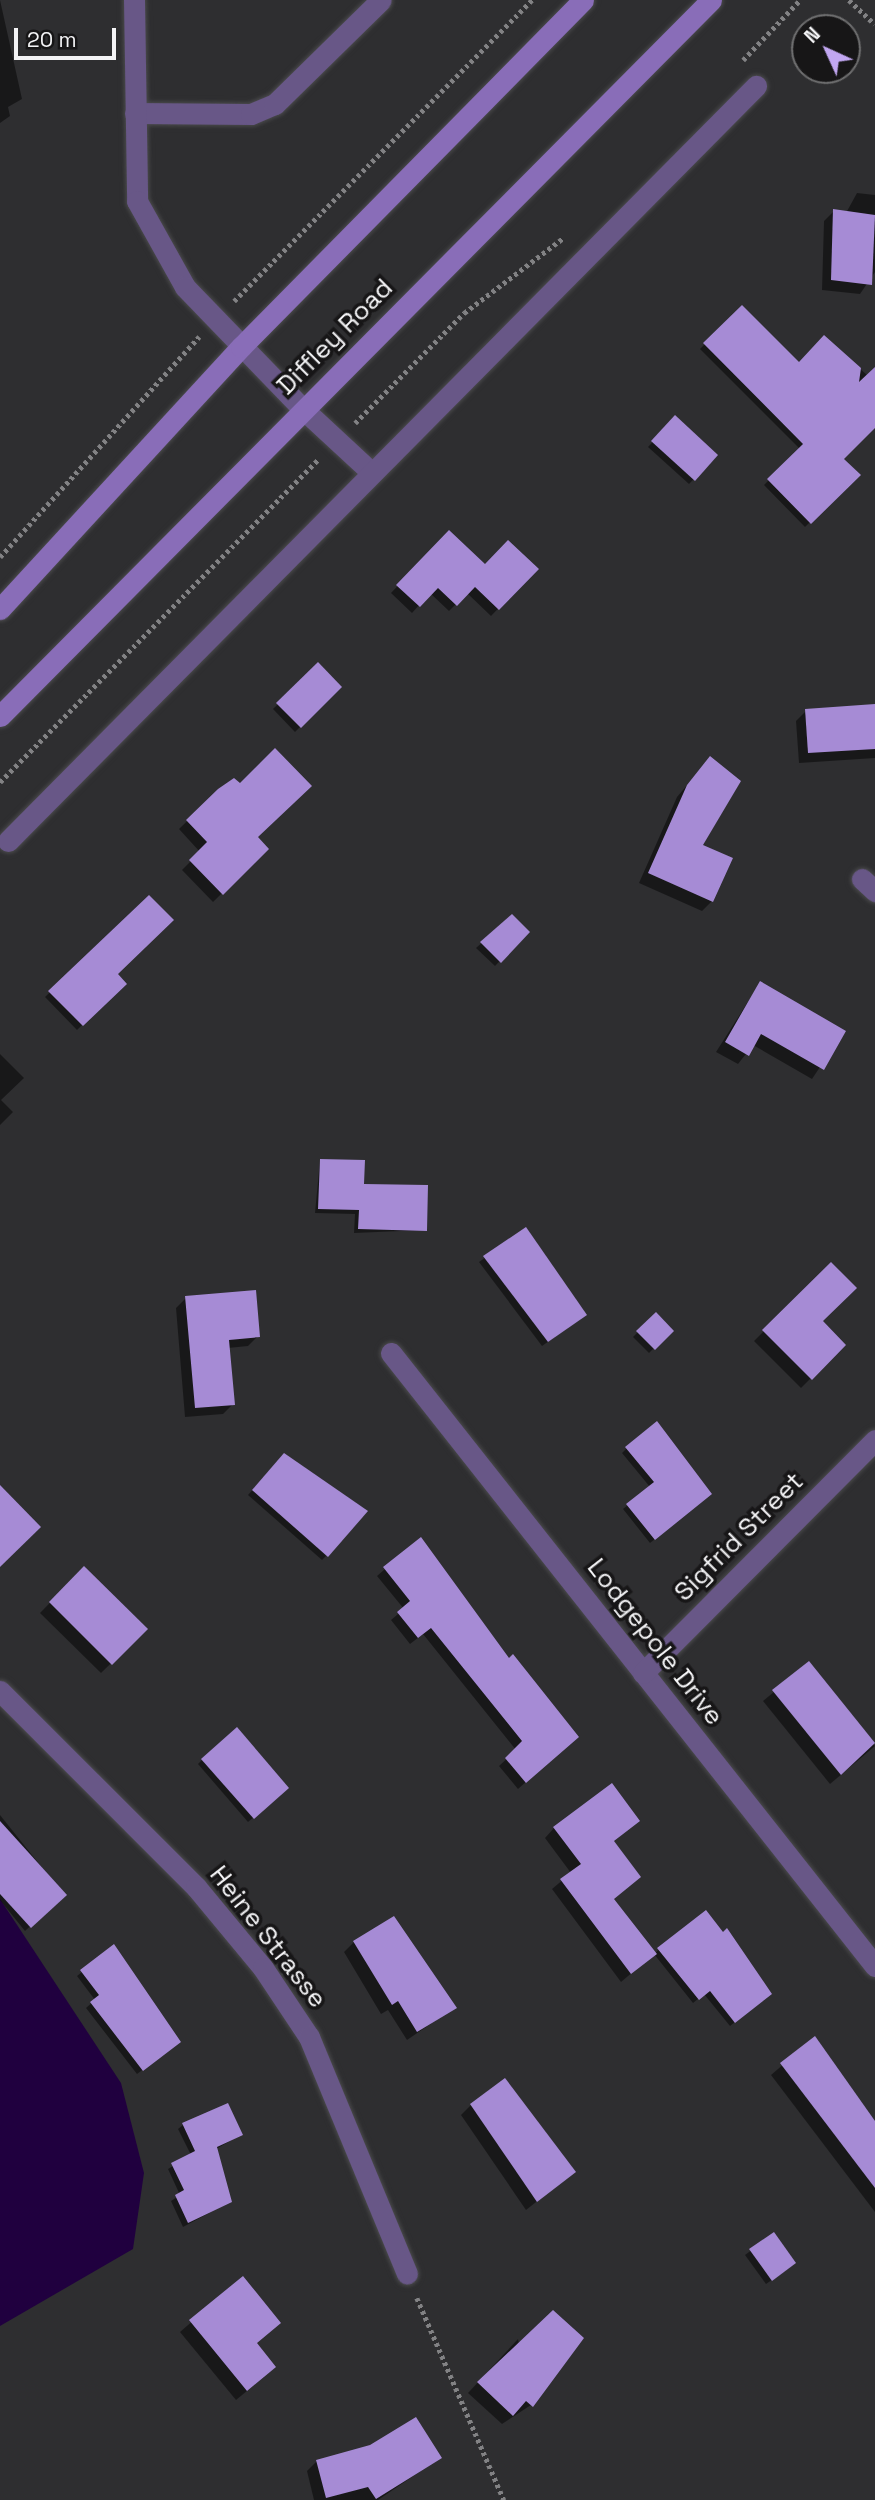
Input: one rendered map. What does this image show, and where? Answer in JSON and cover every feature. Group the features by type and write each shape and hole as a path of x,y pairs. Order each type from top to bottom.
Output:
{"main road":[{"path":"0,609 241,347 583,0"},
{"name":"Diffley Road","path":"0,716 711,0"}],"street":[{"path":"134,0 137,201 185,287 303,409 372,473"},
{"path":"135,113 251,114 275,104 381,0"},
{"path":"8,841 756,86"},
{"name":"Lodgepole Drive","path":"391,1353 875,1966"},
{"name":"Sigfrid Street","path":"643,1673 875,1440"},
{"name":"Heine Strasse","path":"0,1691 196,1887 263,1968 309,2037 407,2274"}],"path":[{"path":"0,558 215,319 533,0"},
{"path":"736,68 800,0"},
{"path":"849,0 875,24"},
{"path":"0,782 464,313 569,233"},
{"path":"407,2274 503,2500"}],"shaded area":[{"path":"0,1899 121,2083 144,2173 133,2249 0,2326"}],"building":[{"path":"833,209 875,215 872,285 831,280"},
{"path":"742,305 799,362 824,335 861,368 859,382 875,367 875,428 844,459 861,475 811,524 767,479 803,444 703,343"},
{"path":"675,415 718,455 695,481 651,441"},
{"path":"449,530 485,564 508,540 539,569 499,610 475,587 457,606 438,588 420,607 396,585"},
{"path":"318,662 342,687 301,728 276,703"},
{"path":"875,704 875,749 808,753 805,709"},
{"path":"275,748 312,786 258,837 269,849 223,895 189,860 207,842 186,820 218,789 234,778 240,783"},
{"path":"710,756 741,781 703,845 733,858 713,902 648,873 687,785"},
{"path":"149,895 174,920 118,974 127,984 83,1026 48,991"},
{"path":"512,914 530,932 501,963 480,942"},
{"path":"760,981 846,1031 824,1070 761,1034 749,1056 725,1042"},
{"path":"320,1159 365,1160 364,1184 428,1185 427,1231 358,1229 359,1210 318,1209"},
{"path":"526,1227 587,1315 548,1342 483,1256"},
{"path":"831,1262 857,1288 823,1321 846,1345 812,1380 762,1330"},
{"path":"256,1290 260,1337 229,1340 235,1405 195,1408 185,1296"},
{"path":"656,1312 674,1331 655,1350 636,1331"},
{"path":"657,1421 712,1494 655,1540 626,1504 654,1482 625,1447"},
{"path":"284,1453 368,1511 328,1557 252,1490"},
{"path":"0,1485 41,1527 0,1567"},
{"path":"421,1537 509,1658 513,1654 579,1737 526,1783 505,1758 522,1741 431,1628 418,1638 397,1612 410,1601 383,1567"},
{"path":"84,1566 148,1629 112,1665 49,1602"},
{"path":"809,1661 875,1743 841,1775 772,1690"},
{"path":"237,1727 289,1788 254,1819 201,1759"},
{"path":"612,1783 640,1821 614,1841 641,1877 614,1899 657,1954 631,1974 560,1879 581,1864 553,1827"},
{"path":"0,1821 67,1895 31,1928 0,1894"},
{"path":"706,1910 723,1932 727,1928 772,1994 735,2023 710,1991 699,2000 657,1948"},
{"path":"394,1916 457,2008 417,2032 398,2001 392,2005 353,1941"},
{"path":"114,1944 181,2042 143,2071 90,2002 99,1995 80,1970"},
{"path":"815,2036 875,2121 875,2188 780,2063"},
{"path":"505,2078 576,2172 537,2202 470,2104"},
{"path":"228,2103 243,2135 217,2147 232,2202 188,2223 175,2195 184,2190 171,2163 195,2151 182,2123"},
{"path":"774,2232 796,2263 772,2281 749,2249"},
{"path":"243,2276 281,2323 257,2343 276,2367 247,2391 189,2320"},
{"path":"553,2310 584,2338 533,2407 526,2401 513,2416 477,2382"},
{"path":"416,2417 442,2458 376,2499 368,2487 326,2498 316,2460 370,2445"}]}
